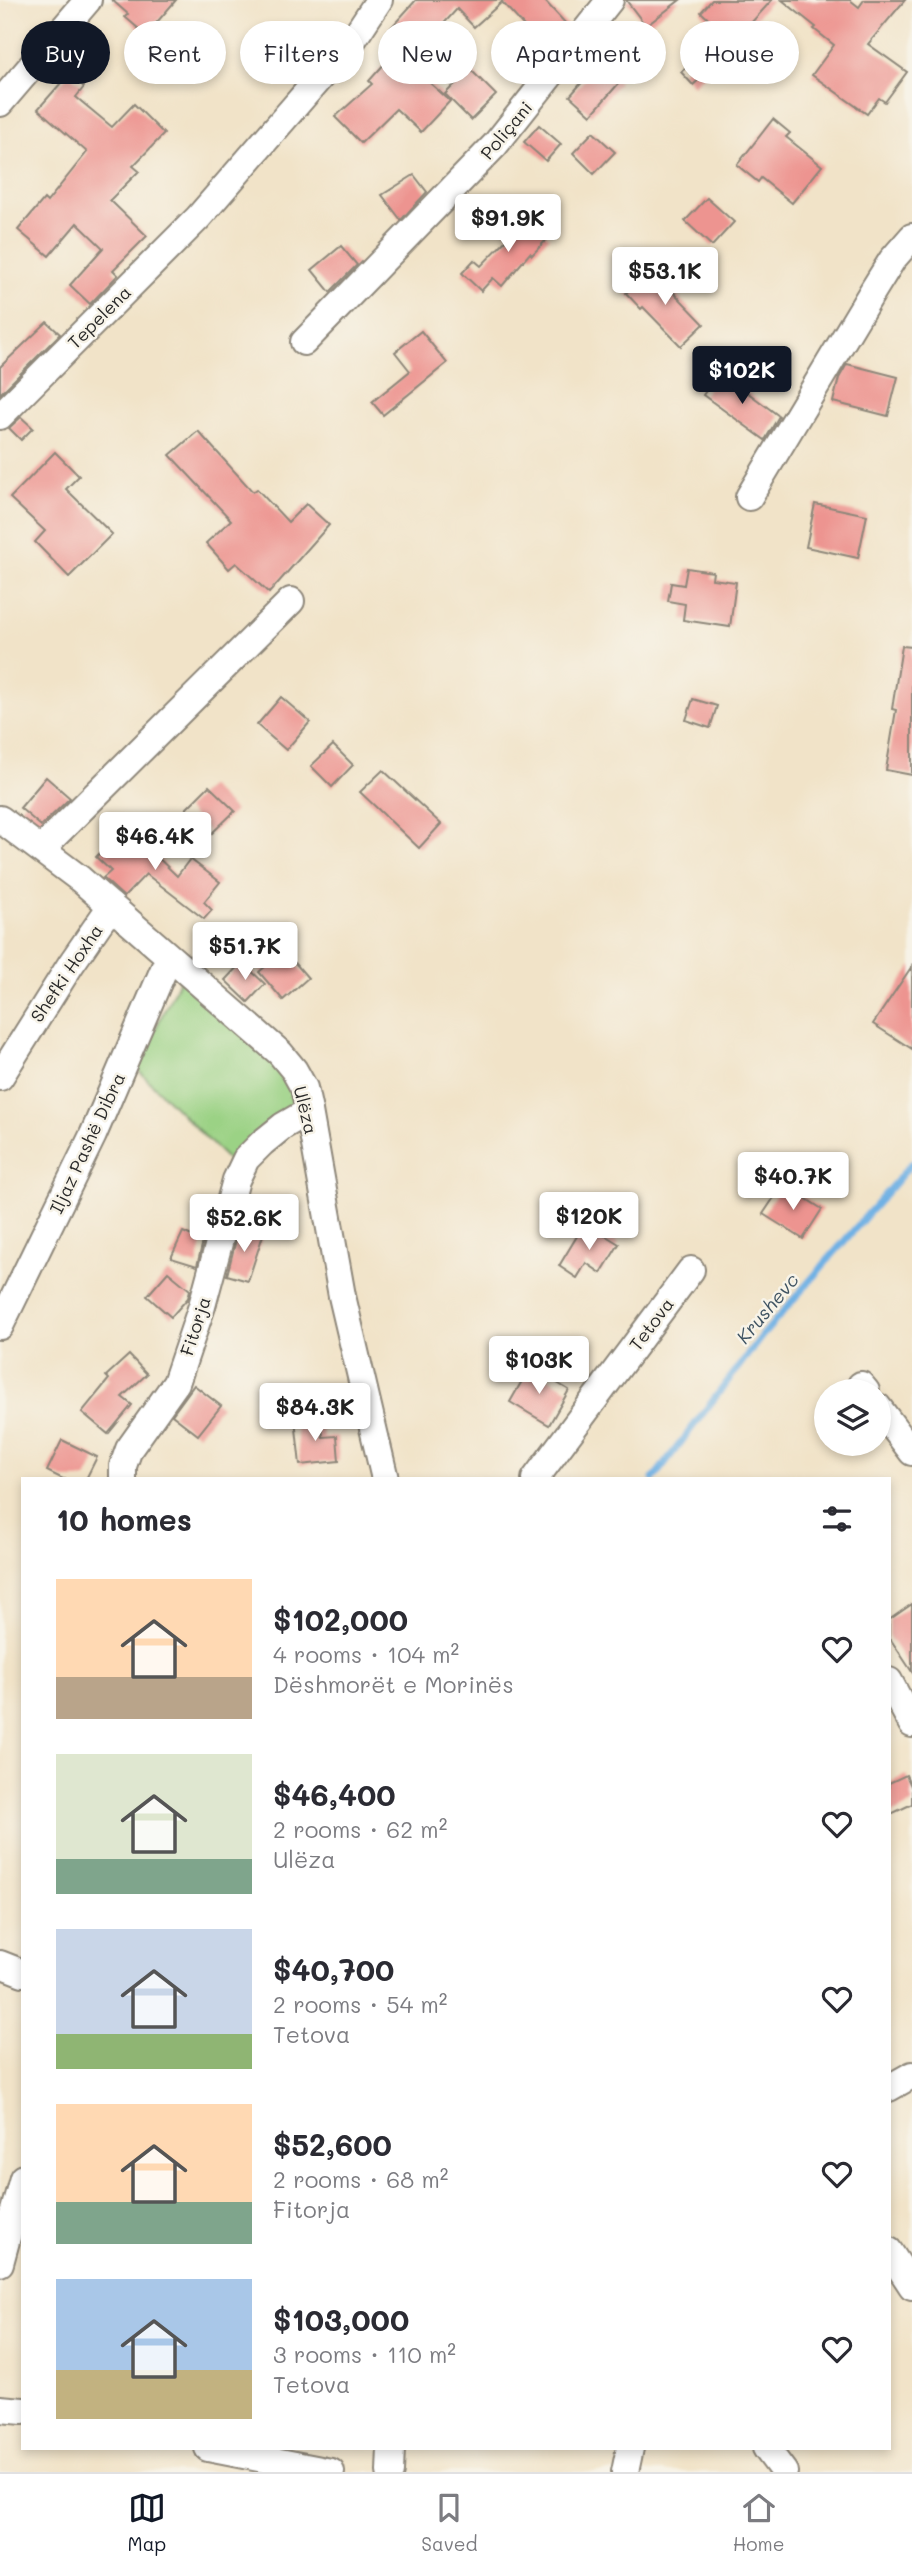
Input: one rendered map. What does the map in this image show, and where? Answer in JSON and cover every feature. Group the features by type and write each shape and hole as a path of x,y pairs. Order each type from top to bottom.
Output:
{"street":[{"path":"0,103 88,0"},
{"name":"Tepelena","path":"0,416 198,218 354,38 379,0"},
{"name":"Poliçani","path":"304,342 495,145 610,0"},
{"path":"749,497 892,260 912,237"},
{"path":"42,848 291,601"},
{"name":"Ulëza","path":"0,819 42,848 111,906 280,1053 295,1070 304,1088 342,1296 385,1477"},
{"name":"Shefki Hoxha","path":"0,1077 111,906"},
{"name":"Iljaz Pashë Dibra","path":"0,1326 93,1136 169,957"},
{"name":"Fitorja","path":"123,1477 123,1466 129,1449 176,1383 202,1306 236,1180 246,1159 283,1126 309,1111"},
{"name":"Tetova","path":"537,1477 691,1270"},
{"path":"891,1424 912,1452"},
{"path":"891,1685 912,1724"},
{"path":"0,1964 21,1972"},
{"path":"891,2087 912,2075"},
{"path":"0,2263 21,2185"},
{"path":"891,2254 912,2286"},
{"path":"0,2409 21,2411"},
{"path":"218,2450 331,2472"},
{"path":"390,2472 391,2450"},
{"path":"625,2472 630,2450"},
{"path":"768,2450 784,2472"}],"green space":[{"path":"181,977 201,992 297,1088 290,1116 236,1168 136,1068"}],"building":[{"path":"112,0 176,0 158,21 130,21 125,17 128,14"},
{"path":"416,0 544,0 563,21 519,21 502,2 477,24 477,21 468,21 457,9 446,21 397,21"},
{"path":"626,0 680,0 653,21 642,21"},
{"path":"712,0 772,0 753,21 711,21 701,12"},
{"path":"782,0 850,0 859,7 864,0 905,0 868,44 907,72 885,102 879,98 867,114 812,75 834,45"},
{"path":"378,71 378,84 431,84 450,101 421,132 396,109 361,143 335,117 372,84 369,81"},
{"path":"477,76 496,95 471,120 445,94 455,84 477,84"},
{"path":"60,84 81,84 84,87 76,97 112,127 134,104 164,134 133,166 139,171 110,200 147,236 113,270 118,275 90,304 70,285 103,248 77,223 49,256 18,230 44,199 47,202 87,152 38,109"},
{"path":"580,84 618,84 591,115 570,96"},
{"path":"773,119 790,133 786,137 822,166 792,203 761,178 758,182 737,165"},
{"path":"539,125 561,144 546,161 524,142"},
{"path":"593,132 615,152 594,174 573,153"},
{"path":"414,175 427,192 401,220 382,195"},
{"path":"707,198 734,222 712,246 685,221"},
{"path":"521,212 549,237 532,255 530,253 502,286 493,278 481,291 462,273 474,260 481,266 511,235 505,230"},
{"path":"341,246 357,265 330,292 312,270"},
{"path":"651,269 704,324 681,346 626,293"},
{"path":"47,322 60,334 0,394 0,367"},
{"path":"421,331 447,363 383,415 372,402 410,371 395,352"},
{"path":"847,364 898,377 888,416 833,402 839,378"},
{"path":"720,372 779,416 765,440 703,395"},
{"path":"21,417 33,428 21,440 9,428"},
{"path":"198,431 253,492 257,489 288,522 306,504 329,525 269,593 236,563 229,569 206,543 231,520 170,455"},
{"path":"55,452 79,476 66,489 112,534 69,577 35,542 45,531 10,498"},
{"path":"815,504 867,515 858,558 806,547"},
{"path":"687,568 713,572 712,579 736,582 730,627 683,620 685,604 668,601 671,583 684,585"},
{"path":"902,646 912,647 912,775 886,770 896,710 892,709"},
{"path":"281,697 310,722 286,750 257,725"},
{"path":"693,699 717,706 710,728 686,720"},
{"path":"333,745 353,765 332,787 311,766"},
{"path":"383,770 441,824 419,848 360,792"},
{"path":"46,777 70,798 41,826 20,808"},
{"path":"209,786 235,811 211,834 186,809"},
{"path":"125,826 177,876 190,859 220,882 204,902 212,910 204,919 146,874 124,897 103,878 111,871 96,857"},
{"path":"284,950 308,978 283,1000 259,972"},
{"path":"242,962 265,984 248,1002 225,980"},
{"path":"912,966 912,1049 873,1024"},
{"path":"783,1184 822,1209 803,1239 763,1214"},
{"path":"585,1223 619,1244 601,1273 586,1263 577,1278 559,1266"},
{"path":"239,1228 263,1235 248,1281 227,1275"},
{"path":"183,1232 203,1241 197,1266 171,1258"},
{"path":"168,1272 190,1290 188,1298 171,1317 147,1296"},
{"path":"129,1355 147,1374 122,1397 132,1405 108,1434 82,1412 109,1379 106,1376"},
{"path":"530,1367 569,1390 549,1425 510,1402"},
{"path":"194,1385 221,1406 198,1435 172,1415"},
{"path":"321,1417 323,1437 337,1436 339,1461 300,1465 295,1419"},
{"path":"62,1440 97,1457 87,1477 59,1477 47,1471"},
{"path":"912,1604 912,1672 891,1640 891,1619"},
{"path":"906,1775 912,1788 912,1804 891,1814 891,1782"}],"waterway":[{"name":"Krushevc","path":"655,1477 762,1336 912,1163"}]}
